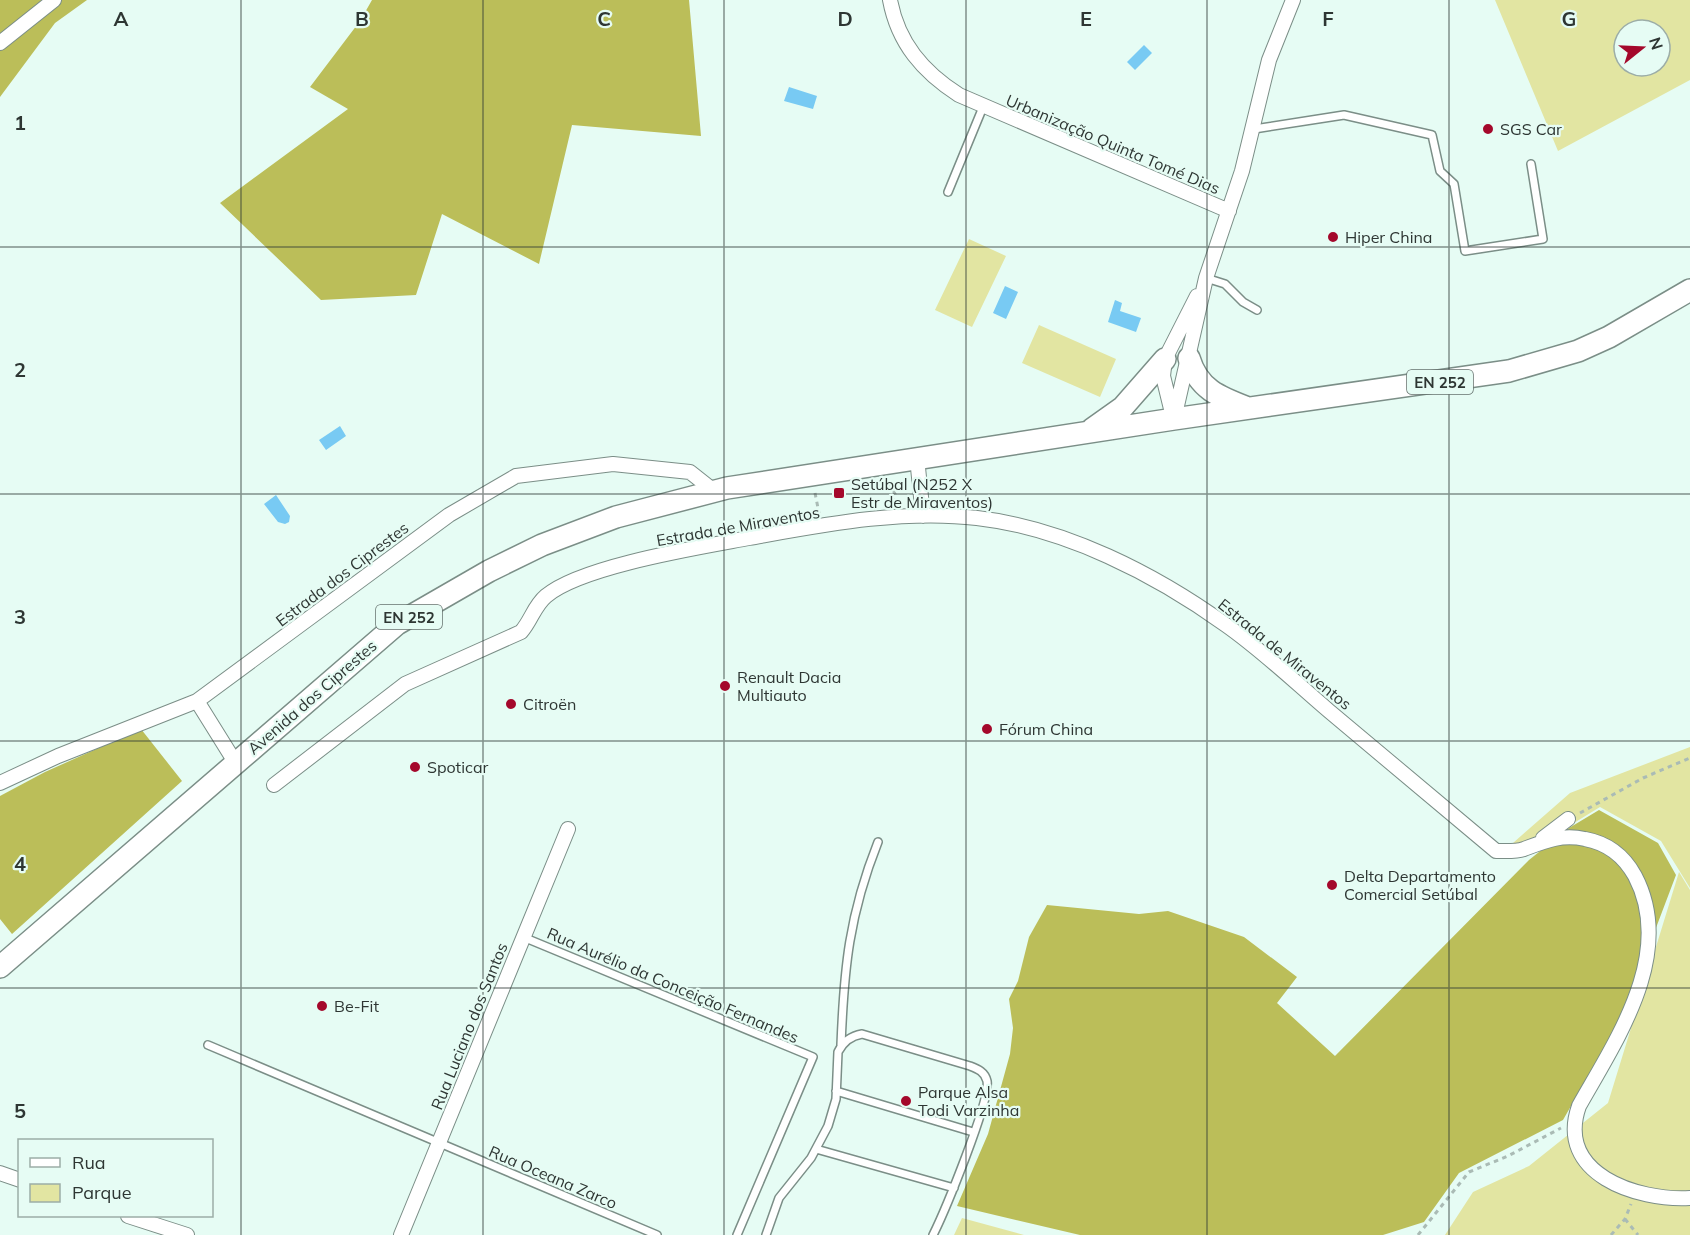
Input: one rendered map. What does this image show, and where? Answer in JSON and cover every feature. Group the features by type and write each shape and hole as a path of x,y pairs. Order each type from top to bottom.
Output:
{"main road":[{"name":"EN 252","path":"918,458 1248,408 1456,380 1534,365 1578,351 1610,337 1690,290"},
{"path":"1189,358 1198,380 1208,390 1248,408"},
{"path":"1087,432 1123,407 1164,359"},
{"name":"Avenida dos Ciprestes","path":"0,967 397,624 489,571 542,545 616,517 714,491 918,458"}],"street":[{"path":"0,43 54,0"},
{"name":"Urbanização Quinta Tomé Dias","path":"890,0 902,36 915,58 935,80 983,107 1228,211 1254,129 1269,60 1293,0"},
{"path":"1174,419 1206,278 1228,211"},
{"path":"1174,419 1163,376 1164,359 1206,278"},
{"path":"918,458 923,516"},
{"name":"Estrada dos Ciprestes","path":"0,783 58,756 197,701 449,515 516,476 613,464 690,472 714,491"},
{"name":"Estrada de Miraventos","path":"274,785 405,684 520,632 528,624 537,604 548,594 606,569 725,542 811,528 923,516 979,518 1053,536 1102,555 1184,597 1255,647 1496,851 1522,850 1539,841"},
{"path":"197,701 236,762"},
{"path":"1539,841 1568,819"},
{"name":"Rua Luciano dos Santos","path":"401,1235 568,830"},
{"path":"1539,841 1557,837 1584,838 1604,844 1617,853 1632,871 1641,888 1646,909 1648,933 1642,980 1628,1019 1579,1106 1573,1121 1578,1148 1587,1162 1617,1186 1635,1194 1658,1198 1690,1198"},
{"path":"0,1173 18,1179"},
{"path":"134,1217 187,1235"}],"lane":[{"path":"948,192 983,107"},
{"path":"1254,129 1344,116 1432,135 1440,171 1454,184 1465,251 1543,239 1531,164"},
{"path":"1206,278 1225,284 1243,302 1257,310"},
{"path":"766,1235 778,1198 816,1149 833,1112 838,1052 841,1046 845,960 850,929 878,842"},
{"name":"Rua Aurélio da Conceição Fernandes","path":"524,937 813,1057 737,1235"},
{"path":"841,1046 854,1036 868,1035 977,1068 985,1075 987,1087 974,1132 954,1188 933,1235"},
{"name":"Rua Oceana Zarco","path":"208,1045 657,1235"},
{"path":"836,1091 974,1132"},
{"path":"816,1149 954,1188"}],"path":[{"path":"814,492 818,509"},
{"path":"1568,819 1643,778 1690,758"},
{"path":"1418,1235 1469,1172 1509,1156 1573,1121"},
{"path":"1611,1235 1626,1219 1635,1194"},
{"path":"1626,1219 1638,1235"}],"green space":[{"path":"1495,0 1690,0 1690,80 1558,151"},
{"path":"969,239 1006,256 972,327 935,310"},
{"path":"1039,325 1116,359 1100,397 1022,363"},
{"path":"1690,747 1690,888 1661,841 1600,807 1569,826 1532,854 1513,843 1570,793"},
{"path":"1679,872 1690,890 1690,1235 1445,1235 1473,1192 1529,1166 1608,1103"},
{"path":"962,1218 1024,1235 954,1235"}],"shaded area":[{"path":"0,0 87,0 55,23 0,97"},
{"path":"372,0 689,0 701,136 572,125 539,264 442,214 416,295 321,300 220,203 348,109 310,87 360,21"},
{"path":"141,729 182,781 12,934 0,919 0,796 45,772"},
{"path":"1599,810 1658,843 1676,875 1623,1015 1563,1120 1459,1173 1424,1222 1383,1235 1080,1235 957,1206 988,1134 1010,1054 1013,1028 1009,999 1018,981 1029,937 1047,905 1139,914 1168,911 1244,937 1297,977 1277,1003 1335,1056 1529,860 1569,828"}],"water":[{"path":"1144,45 1152,53 1135,70 1127,62"},
{"path":"789,87 817,96 813,109 784,101"},
{"path":"1005,286 1018,292 1006,319 993,313"},
{"path":"1115,300 1122,303 1120,311 1141,318 1136,332 1108,322"},
{"path":"340,426 346,436 326,450 319,440"},
{"path":"276,495 290,516 289,522 285,524 278,522 264,504"}],"place":[{"name":"SGS Car","path":"1488,129"},
{"name":"Hiper China","path":"1333,237"},
{"name":"Setúbal (N252 X Estr de Miraventos)","path":"839,493"},
{"name":"Renault Dacia Multiauto","path":"725,686"},
{"name":"Citroën","path":"511,704"},
{"name":"Fórum China","path":"987,729"},
{"name":"Spoticar","path":"415,767"},
{"name":"Delta Departamento Comercial Setúbal","path":"1332,885"},
{"name":"Be-Fit","path":"322,1006"},
{"name":"Parque Alsa Todi Varzinha","path":"906,1101"}]}
